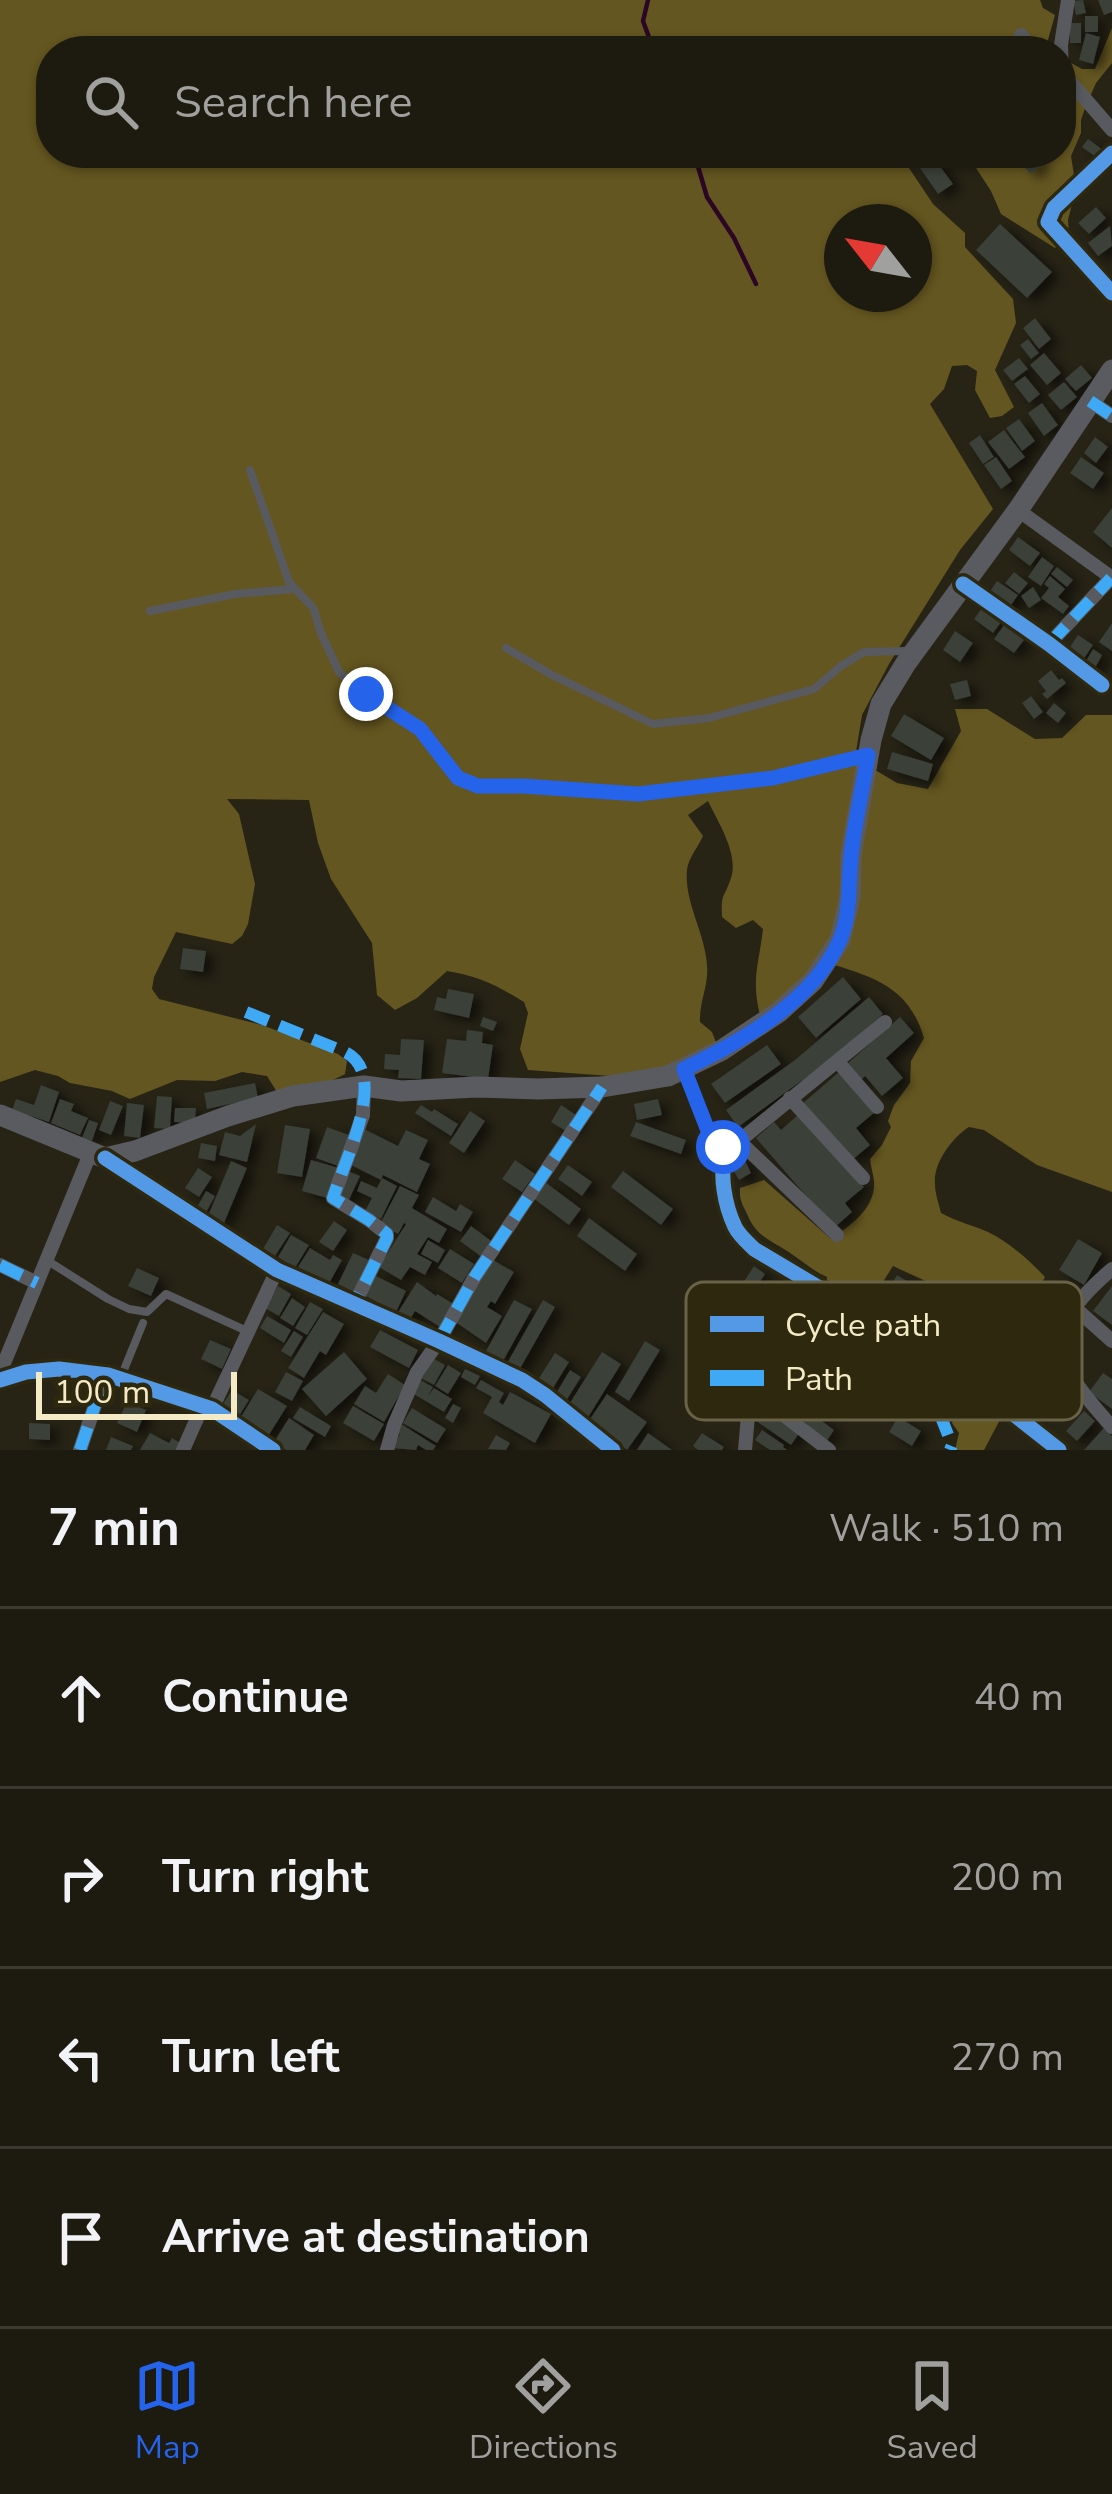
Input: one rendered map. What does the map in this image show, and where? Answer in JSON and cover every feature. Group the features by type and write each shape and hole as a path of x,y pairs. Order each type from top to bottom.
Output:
{"main road":[{"path":"0,1115 97,1156 131,1162 293,1096 364,1086 401,1091 602,1088 668,1076 722,1050 779,1012 813,981 840,940 850,898 851,855 868,755 881,704 1112,370"}],"street":[{"path":"1062,36 1068,0"},
{"path":"1076,88 1112,130"},
{"path":"1112,153 1054,208 1048,222 1112,293"},
{"path":"1090,401 1112,416"},
{"path":"1018,510 1109,571 1049,644"},
{"path":"963,584 1102,685"},
{"path":"809,1282 754,1250 736,1230 725,1194 723,1158 885,1022"},
{"path":"838,1062 877,1107"},
{"path":"684,1069 707,1128 837,1235"},
{"path":"355,1304 387,1238 369,1220 333,1198 363,1115 364,1086"},
{"path":"387,1450 417,1372 602,1088"},
{"path":"790,1098 863,1178"},
{"path":"0,1377 47,1260 97,1156"},
{"path":"131,1162 277,1270 522,1381 613,1450"},
{"path":"0,1265 37,1283"},
{"path":"1082,1297 1112,1269"},
{"path":"183,1450 249,1332 277,1270"},
{"path":"1082,1314 1112,1341"},
{"path":"0,1377 58,1369 112,1377 208,1407 273,1450"},
{"path":"80,1450 112,1377"},
{"path":"1082,1393 1112,1426"},
{"path":"745,1450 746,1420"},
{"path":"790,1420 829,1450"},
{"path":"1021,1420 1059,1450"}],"lane":[{"path":"250,470 294,589 314,609 339,672 420,729 458,778 478,786 638,794 773,778 868,755"},
{"path":"150,610 294,589"},
{"path":"506,649 653,724 709,718 814,689 864,652 915,651"},
{"path":"47,1260 129,1309 147,1312 166,1294 249,1332"},
{"path":"112,1377 143,1323"}],"shaded area":[{"path":"0,0 1040,0 1055,15 1049,36 36,36 36,168 909,168 933,204 965,233 965,247 1013,299 1016,323 995,370 1014,407 990,418 975,390 977,371 967,365 952,366 944,389 930,404 993,509 960,550 889,664 862,715 855,758 897,783 928,789 961,731 955,709 987,709 1035,739 1062,738 1086,715 1112,715 1112,1192 1037,1165 984,1130 969,1127 945,1152 935,1176 941,1213 996,1236 1045,1277 1042,1282 928,1282 893,1266 883,1282 826,1282 827,1277 761,1235 752,1223 740,1188 764,1180 831,1239 854,1222 871,1199 870,1159 891,1127 888,1121 910,1083 911,1061 924,1038 897,993 870,977 819,960 789,994 760,1015 756,981 763,929 753,920 736,928 722,917 732,859 708,801 688,815 703,836 689,862 687,882 707,965 700,1022 712,1032 717,1045 677,1065 610,1076 528,1070 520,1049 528,1013 524,1002 458,973 447,971 417,998 395,1010 377,995 372,943 331,879 309,800 227,799 239,814 255,884 248,924 232,944 176,932 152,989 159,999 262,1025 338,1054 347,1061 345,1074 277,1092 267,1076 242,1072 215,1081 177,1080 130,1099 35,1070 0,1082"},
{"path":"1112,28 1112,63 1096,83 1076,144 1076,66 1095,69"},
{"path":"976,168 1073,168 1076,188 1069,234 1055,248 1001,214"},
{"path":"953,1420 1000,1420 984,1450 955,1450 959,1433"}],"building":[{"path":"1083,0 1086,13 1076,15 1073,1"},
{"path":"1098,0 1112,0 1112,12 1104,15"},
{"path":"1085,16 1098,16 1098,32 1085,32"},
{"path":"1070,23 1081,23 1081,43 1070,36"},
{"path":"1086,33 1100,37 1093,64 1079,60"},
{"path":"1088,139 1106,152 1100,160 1082,147"},
{"path":"920,168 941,168 953,184 938,194"},
{"path":"1096,207 1106,218 1089,234 1078,223"},
{"path":"1000,224 1052,272 1027,298 976,250"},
{"path":"1110,226 1112,246 1098,256 1088,243"},
{"path":"1035,318 1051,339 1039,349 1023,328"},
{"path":"1028,339 1039,353 1031,359 1020,345"},
{"path":"1044,353 1061,373 1047,385 1030,365"},
{"path":"1019,358 1028,369 1012,381 1003,370"},
{"path":"1081,365 1092,378 1076,391 1065,379"},
{"path":"1025,376 1040,394 1029,403 1014,384"},
{"path":"1064,382 1077,397 1061,410 1048,395"},
{"path":"1042,403 1058,425 1044,436 1028,413"},
{"path":"1019,419 1035,441 1022,451 1006,428"},
{"path":"1004,430 1025,457 1009,469 988,442"},
{"path":"980,435 994,457 983,464 969,443"},
{"path":"1095,437 1108,447 1096,463 1084,453"},
{"path":"996,457 1012,481 1001,489 984,465"},
{"path":"1081,457 1104,473 1093,489 1070,473"},
{"path":"1112,508 1112,548 1093,532"},
{"path":"1018,537 1040,553 1030,566 1009,550"},
{"path":"1042,557 1054,566 1041,586 1028,577"},
{"path":"1057,567 1073,580 1067,587 1051,574"},
{"path":"1014,572 1028,583 1019,594 1005,583"},
{"path":"1050,576 1065,589 1058,597 1069,606 1063,614 1041,598 1049,588 1044,584"},
{"path":"997,581 1018,595 1007,611 986,597"},
{"path":"1033,587 1041,600 1029,608 1021,596"},
{"path":"982,608 1002,621 993,633 974,619"},
{"path":"1112,623 1112,651 1099,642"},
{"path":"1004,625 1024,640 1014,653 994,639"},
{"path":"955,631 973,643 960,662 943,650"},
{"path":"1078,635 1093,645 1081,663 1066,653"},
{"path":"1093,649 1102,655 1093,672 1083,666"},
{"path":"1051,670 1066,683 1047,699 1038,681"},
{"path":"967,680 971,696 955,700 950,684"},
{"path":"1031,696 1043,712 1034,719 1022,703"},
{"path":"1054,703 1066,713 1058,723 1046,713"},
{"path":"904,714 944,738 931,760 891,736"},
{"path":"892,752 933,764 928,781 887,769"},
{"path":"183,948 206,951 203,972 180,969"},
{"path":"843,977 861,999 816,1038 798,1017"},
{"path":"448,989 474,994 469,1018 434,1010 437,997 446,999"},
{"path":"869,997 883,1014 826,1063 738,1127 726,1110"},
{"path":"483,1017 497,1022 493,1031 480,1026"},
{"path":"900,1017 914,1033 886,1058 903,1078 882,1096 847,1064"},
{"path":"467,1030 483,1032 482,1043 493,1045 488,1079 442,1073 447,1039 466,1041"},
{"path":"401,1039 424,1040 421,1079 398,1078 399,1070 384,1069 385,1054 400,1055"},
{"path":"767,1045 781,1064 725,1103 711,1084"},
{"path":"839,1072 875,1112 856,1128 870,1145 851,1161 802,1104"},
{"path":"255,1083 258,1098 207,1109 204,1093"},
{"path":"41,1085 59,1092 49,1122 11,1113 16,1099 34,1105"},
{"path":"157,1096 172,1097 170,1129 154,1128"},
{"path":"60,1099 74,1104 71,1111 88,1118 80,1135 51,1123"},
{"path":"658,1099 662,1115 637,1120 634,1104"},
{"path":"110,1101 123,1106 111,1135 99,1130"},
{"path":"127,1103 144,1105 140,1138 124,1136"},
{"path":"421,1105 458,1124 451,1136 415,1113"},
{"path":"561,1105 579,1117 569,1133 551,1122"},
{"path":"175,1108 196,1108 195,1123 174,1122"},
{"path":"470,1111 485,1121 464,1153 449,1143"},
{"path":"800,1113 864,1187 845,1203 852,1212 834,1228 756,1138 774,1122 781,1130"},
{"path":"89,1120 98,1123 92,1141 82,1138"},
{"path":"636,1122 686,1140 681,1154 630,1136"},
{"path":"256,1124 247,1162 219,1155 225,1132 240,1136"},
{"path":"285,1125 310,1129 302,1177 277,1173"},
{"path":"327,1127 349,1135 338,1166 316,1158"},
{"path":"364,1129 398,1146 406,1130 428,1140 419,1159 430,1164 417,1192 347,1163"},
{"path":"201,1143 217,1146 215,1161 198,1158"},
{"path":"742,1155 751,1173 739,1180 729,1163"},
{"path":"311,1160 339,1168 331,1199 302,1191"},
{"path":"515,1160 535,1174 522,1192 502,1179"},
{"path":"231,1161 247,1168 224,1223 208,1216"},
{"path":"568,1165 592,1182 582,1196 558,1179"},
{"path":"198,1168 212,1177 199,1197 185,1188"},
{"path":"345,1170 360,1176 348,1202 333,1196"},
{"path":"623,1171 673,1209 661,1225 611,1187"},
{"path":"382,1178 397,1186 381,1219 365,1211 372,1198 357,1191 361,1181 377,1188"},
{"path":"545,1182 581,1209 569,1225 533,1198"},
{"path":"400,1186 419,1195 412,1208 447,1229 439,1243 428,1237 417,1254 432,1262 425,1275 410,1267 401,1280 379,1267 406,1224 398,1234 380,1224"},
{"path":"206,1191 215,1196 204,1216 195,1211"},
{"path":"433,1197 456,1211 460,1204 473,1212 461,1232 425,1212"},
{"path":"589,1218 637,1254 625,1271 577,1236"},
{"path":"334,1221 347,1230 333,1251 319,1242"},
{"path":"277,1225 290,1233 275,1256 263,1249"},
{"path":"471,1226 494,1243 483,1258 460,1241"},
{"path":"291,1235 309,1245 295,1268 278,1257"},
{"path":"1078,1239 1102,1253 1084,1285 1059,1270"},
{"path":"428,1240 445,1250 438,1263 421,1254"},
{"path":"310,1248 330,1260 333,1255 342,1260 327,1287 298,1267"},
{"path":"450,1249 474,1264 462,1283 438,1268"},
{"path":"353,1253 369,1260 354,1292 338,1284"},
{"path":"491,1259 514,1272 495,1304 491,1301 487,1307 502,1316 486,1343 454,1321"},
{"path":"754,1266 765,1274 760,1282 744,1282"},
{"path":"137,1268 159,1278 151,1296 128,1286"},
{"path":"372,1274 406,1291 396,1312 362,1294"},
{"path":"417,1282 457,1306 443,1329 415,1311 407,1324 395,1317"},
{"path":"278,1286 291,1294 279,1316 265,1308"},
{"path":"1112,1286 1112,1325 1093,1311"},
{"path":"292,1298 305,1307 293,1326 280,1318"},
{"path":"514,1300 532,1309 503,1361 486,1351"},
{"path":"543,1300 555,1307 518,1372 506,1365"},
{"path":"310,1302 323,1309 307,1335 295,1328"},
{"path":"323,1312 344,1324 326,1355 320,1351 304,1378 288,1368"},
{"path":"267,1316 291,1330 284,1343 260,1328"},
{"path":"380,1330 418,1350 409,1368 370,1347"},
{"path":"294,1331 303,1337 291,1357 281,1351"},
{"path":"210,1340 231,1349 222,1369 201,1359"},
{"path":"645,1341 660,1350 629,1401 615,1392"},
{"path":"344,1352 367,1379 326,1416 302,1389"},
{"path":"602,1352 621,1364 587,1419 568,1406"},
{"path":"555,1353 569,1362 553,1388 539,1378"},
{"path":"432,1358 445,1365 434,1385 421,1378"},
{"path":"448,1365 461,1373 448,1394 435,1386"},
{"path":"465,1369 480,1376 475,1385 461,1377"},
{"path":"570,1370 581,1377 564,1404 554,1397"},
{"path":"286,1372 303,1381 292,1401 275,1392"},
{"path":"1103,1373 1112,1379 1112,1409 1089,1392"},
{"path":"388,1374 405,1385 384,1422 354,1404 365,1386 376,1393"},
{"path":"420,1380 433,1387 428,1396 434,1388 452,1399 444,1412 412,1393"},
{"path":"481,1380 504,1393 499,1402 503,1405 510,1392 551,1414 535,1443 483,1413 492,1397 476,1388"},
{"path":"258,1389 287,1406 267,1438 239,1420"},
{"path":"232,1390 249,1400 236,1421 219,1410"},
{"path":"607,1394 647,1422 627,1450 588,1422"},
{"path":"127,1402 146,1410 137,1432 117,1423"},
{"path":"453,1404 461,1408 453,1423 445,1418"},
{"path":"353,1406 384,1424 374,1441 343,1423"},
{"path":"300,1407 331,1426 325,1437 293,1418"},
{"path":"412,1408 446,1429 437,1443 403,1423"},
{"path":"1082,1413 1095,1421 1077,1441 1066,1431 1082,1420"},
{"path":"289,1418 314,1435 305,1450 286,1450 274,1442"},
{"path":"755,1420 783,1420 800,1432 791,1445"},
{"path":"801,1420 821,1420 834,1430 826,1442"},
{"path":"896,1420 921,1431 912,1446 889,1432"},
{"path":"29,1423 50,1424 50,1440 29,1439"},
{"path":"401,1424 436,1446 433,1450 418,1445 416,1450 392,1448"},
{"path":"1104,1428 1112,1436 1112,1450 1084,1450"},
{"path":"762,1430 787,1450 770,1450 755,1440"},
{"path":"150,1433 182,1444 179,1450 140,1450"},
{"path":"648,1433 672,1450 637,1450"},
{"path":"702,1433 724,1447 722,1450 693,1446"},
{"path":"496,1435 510,1443 506,1450 488,1449"},
{"path":"111,1437 133,1446 131,1450 106,1450"}],"waterway":[{"path":"648,0 643,21 648,36"},
{"path":"698,168 707,197 756,284"}],"marked path":[{"path":"1090,401 1112,416"},
{"path":"1049,644 1111,578"},
{"path":"246,1012 345,1052 358,1063 364,1079 360,1120 333,1198 369,1220 387,1238 355,1303"},
{"path":"439,1341 474,1278 602,1087"},
{"path":"0,1265 37,1283"},
{"path":"80,1450 105,1375"},
{"path":"942,1420 950,1450"}],"cycle path":[{"path":"1112,153 1054,208 1048,222 1112,293"},
{"path":"963,584 1102,685"},
{"path":"727,1151 723,1179 737,1230 754,1249 809,1282"},
{"path":"105,1158 277,1270 522,1380 613,1450"},
{"path":"0,1380 59,1369 108,1375 212,1409 273,1450"},
{"path":"1021,1420 1059,1450"}],"route":[{"path":"366,694 420,729 458,778 478,786 638,794 773,778 868,755 851,855 850,898 840,940 813,981 779,1012 684,1069 707,1128 723,1147"}]}
